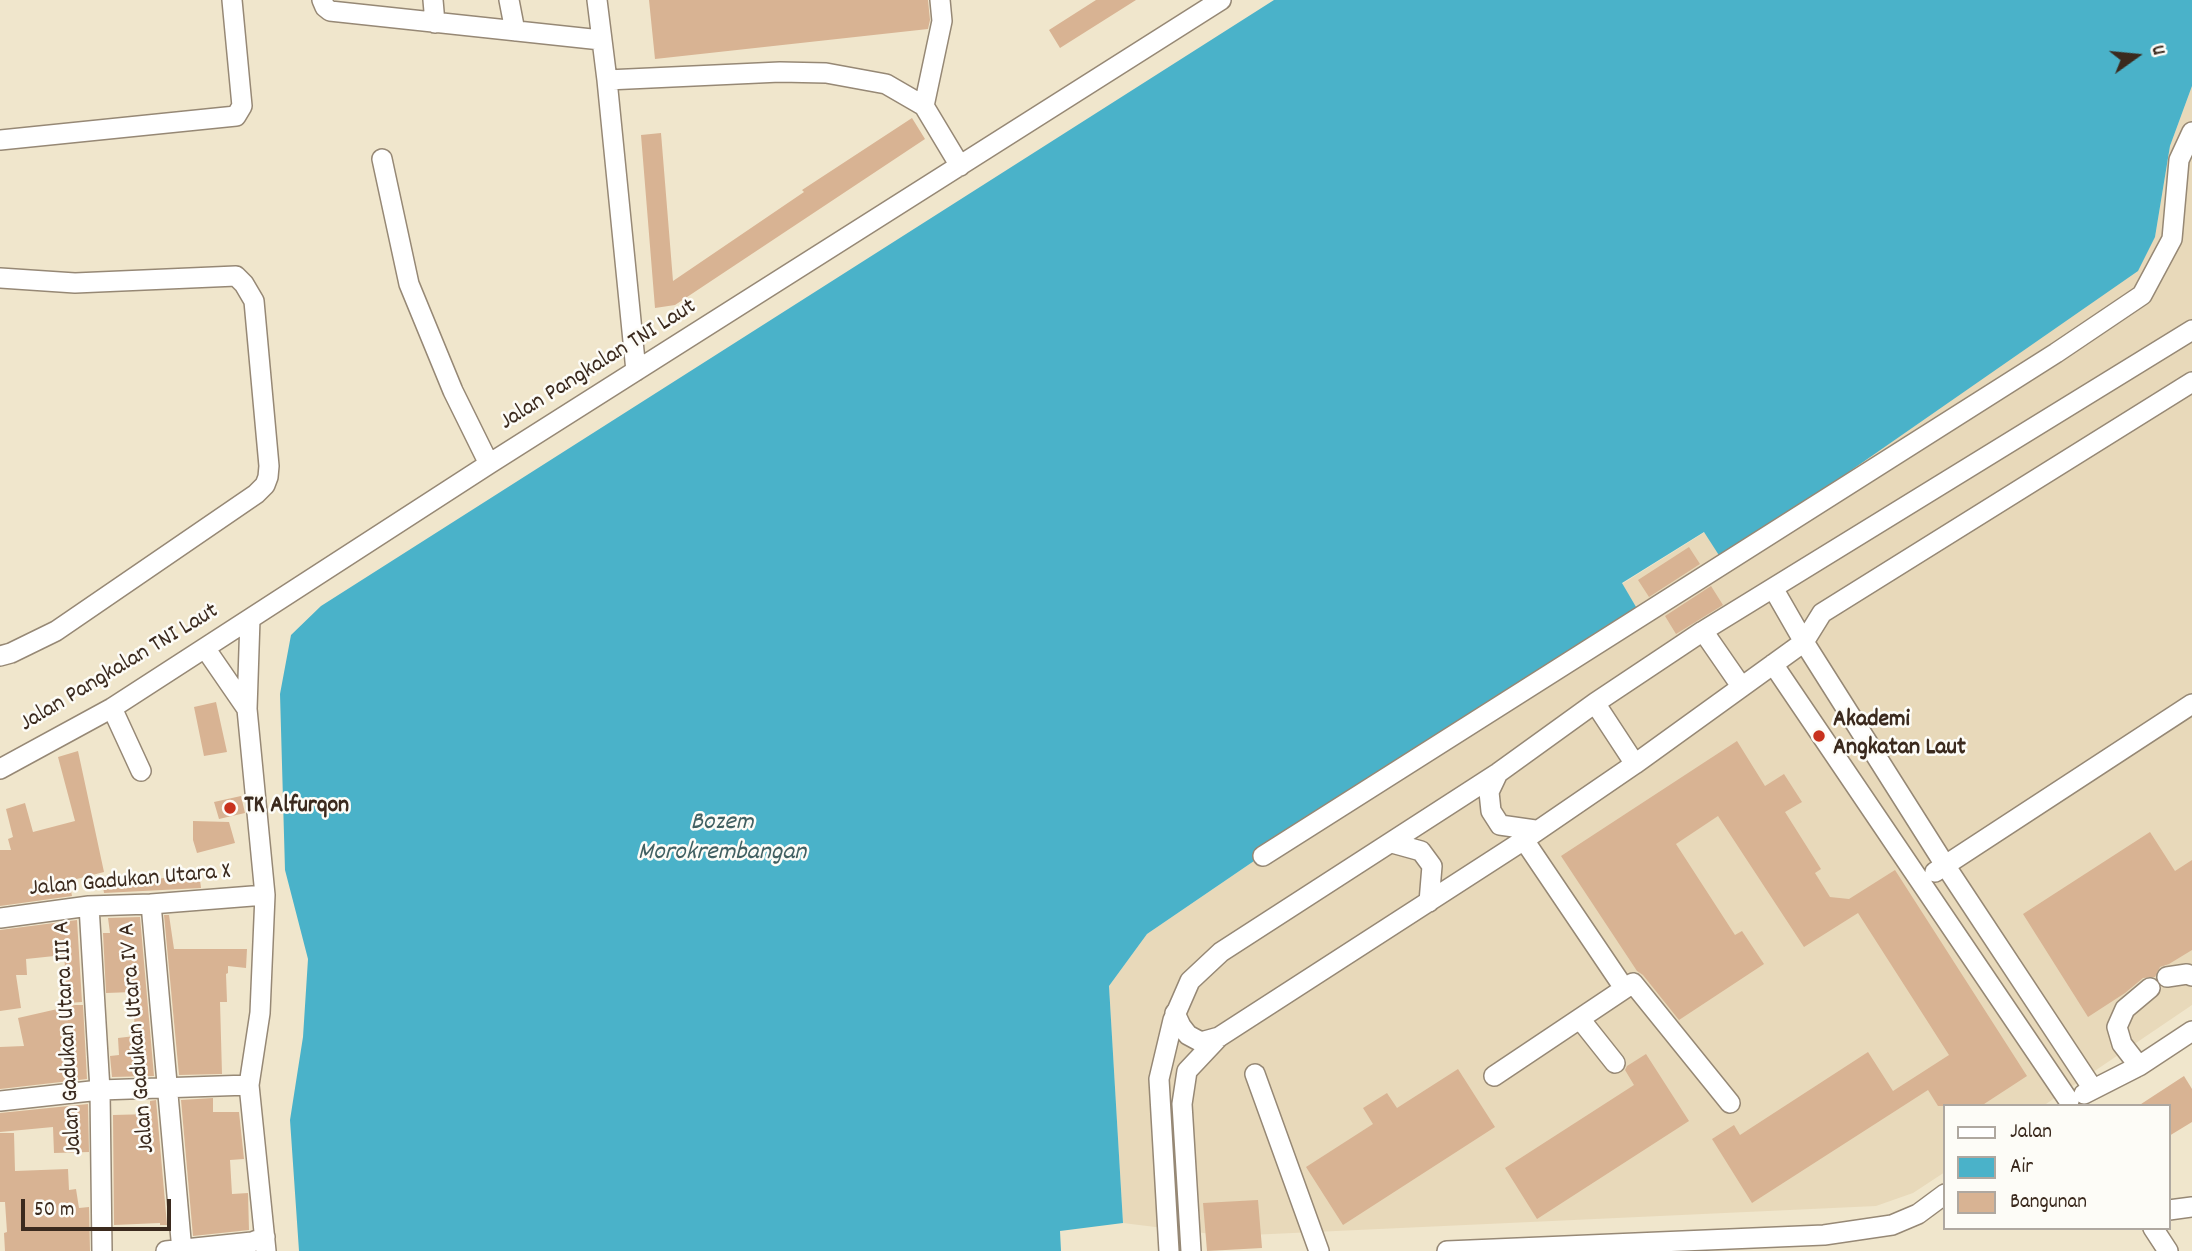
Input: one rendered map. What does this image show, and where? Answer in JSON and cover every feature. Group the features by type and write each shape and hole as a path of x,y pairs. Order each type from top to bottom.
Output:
{"street":[{"path":"0,140 236,116 242,106 232,0"},
{"path":"323,0 330,11 381,8 436,23 601,40"},
{"path":"433,0 436,23"},
{"path":"509,0 515,31"},
{"path":"597,0 636,371"},
{"path":"924,106 942,21 940,0"},
{"name":"Jalan Pangkalan TNI Laut","path":"0,769 112,708 489,464 1221,0"},
{"path":"607,80 780,72 826,73 886,84 924,106 960,166"},
{"path":"1263,856 2044,361 2143,295 2172,239 2179,160 2192,132"},
{"path":"382,159 409,284 453,391 489,464"},
{"path":"0,278 75,283 236,276 254,301 269,466 265,485 256,494 56,631 0,656"},
{"path":"1169,1251 1159,1079 1175,1013 1189,981 1221,952 1498,773 1703,631 2192,330"},
{"path":"1191,1251 1182,1104 1187,1072 1219,1037 1636,764 1804,642 1822,612 2192,382"},
{"path":"1773,588 1804,642 1945,865 2093,1089"},
{"path":"177,1250 251,1242 265,1244 249,1085 260,1013 265,895 247,709 250,619"},
{"path":"1703,631 1741,686"},
{"path":"205,648 247,709"},
{"path":"1773,664 2065,1103 2138,1066 2192,1031"},
{"path":"1595,704 1636,764"},
{"path":"1921,883 2192,704"},
{"path":"112,708 141,771"},
{"path":"1498,773 1489,792 1492,811 1500,825 1529,835 1623,988"},
{"path":"1392,843 1421,851 1432,866 1429,902"},
{"name":"Jalan Gadukan Utara X","path":"0,918 89,906 265,895"},
{"name":"Jalan Gadukan Utara IV A","path":"152,904 177,1250"},
{"name":"Jalan Gadukan Utara III A","path":"89,906 100,1090 102,1251"},
{"path":"2167,977 2187,974 2192,976"},
{"path":"1494,1076 1633,983 1730,1103"},
{"path":"2138,1066 2122,1044 2117,1027 2126,1009 2150,988"},
{"path":"1175,1013 1188,1035 1201,1042 1219,1037"},
{"path":"1580,1019 1615,1063"},
{"path":"1255,1074 1319,1251"},
{"path":"0,1101 100,1090 249,1085"},
{"path":"1447,1251 1824,1235 1892,1225 1918,1214 1944,1195"},
{"path":"2171,1210 2192,1207"},
{"path":"2154,1230 2168,1251"}],"shaded area":[{"name":"Akademi Angkatan Laut","path":"2192,86 2192,1005 2046,1104 1944,1104 1944,1173 1913,1193 1876,1206 1228,1236 1123,1223 1109,986 1147,934 1254,861 1639,612 1622,584 1705,532 1722,560 2155,237 2170,146"}],"water":[{"name":"Bozem Morokrembangan","path":"1274,0 2192,0 2192,86 2170,146 2155,237 2138,271 1722,560 1704,532 1622,583 1639,612 1254,861 1147,934 1109,986 1123,1223 1060,1231 1061,1251 299,1251 290,1120 303,1037 308,959 285,870 280,694 291,635 321,606"}],"building":[{"path":"649,0 928,0 930,20 928,29 655,59"},
{"path":"1096,0 1136,0 1060,48 1049,30"},
{"path":"912,118 925,139 675,305 655,308 641,135 661,133 673,281 804,192 802,190"},
{"path":"1689,547 1700,564 1649,597 1638,580"},
{"path":"1711,586 1723,605 1676,634 1665,616"},
{"path":"216,702 227,752 204,756 194,707"},
{"path":"1737,741 1765,786 1784,774 1802,802 1785,812 1821,869 1815,873 1830,897 1849,899 1895,870 2027,1076 1984,1104 1938,1106 1928,1090 1752,1203 1712,1139 1734,1125 1740,1135 1868,1052 1893,1091 1949,1055 1858,913 1804,947 1718,816 1676,844 1735,935 1742,931 1764,964 1679,1020 1637,971 1561,856"},
{"path":"78,751 104,872 69,881 72,896 0,906 0,850 11,850 8,839 13,837 6,809 25,803 33,832 75,821 58,757"},
{"name":"TK Alfurqon","path":"241,796 245,813 219,819 214,802"},
{"path":"193,821 229,822 235,843 197,853 193,840"},
{"path":"2150,832 2175,871 2192,860 2192,950 2160,967 2155,977 2143,978 2088,1017 2023,914"},
{"path":"199,872 201,888 104,893 102,881 120,878 121,882 152,880"},
{"path":"164,915 169,915 174,949 247,949 246,968 228,966 227,1002 220,1002 222,1074 179,1075"},
{"path":"140,917 154,1076 112,1077 110,1056 119,1055 118,1038 135,1036 133,992 106,993 103,933 110,933 108,918"},
{"path":"77,920 82,1002 68,1003 64,955 26,959 27,975 16,975 21,1008 0,1011 0,930"},
{"path":"83,1005 87,1079 0,1089 0,1047 24,1046 18,1018"},
{"path":"1646,1054 1689,1121 1537,1219 1505,1168 1634,1085 1625,1070"},
{"path":"1458,1069 1495,1127 1343,1225 1306,1167 1373,1124 1363,1108 1387,1093 1397,1108"},
{"path":"2184,1076 2192,1089 2192,1122 2171,1135 2171,1104 2141,1104"},
{"path":"213,1098 213,1112 239,1112 244,1159 230,1160 232,1194 248,1193 249,1230 193,1236 181,1100"},
{"path":"156,1100 167,1225 114,1225 113,1115 150,1114 150,1101"},
{"path":"88,1104 89,1152 54,1153 53,1127 0,1132 0,1113"},
{"path":"0,1133 14,1133 15,1171 68,1169 69,1190 76,1189 79,1208 89,1207 90,1251 5,1251 5,1202 0,1202"},
{"path":"1258,1200 1262,1248 1207,1251 1203,1203"}],"place":[{"name":"Akademi Angkatan Laut","path":"1819,736"},
{"name":"TK Alfurqon","path":"230,808"}]}
